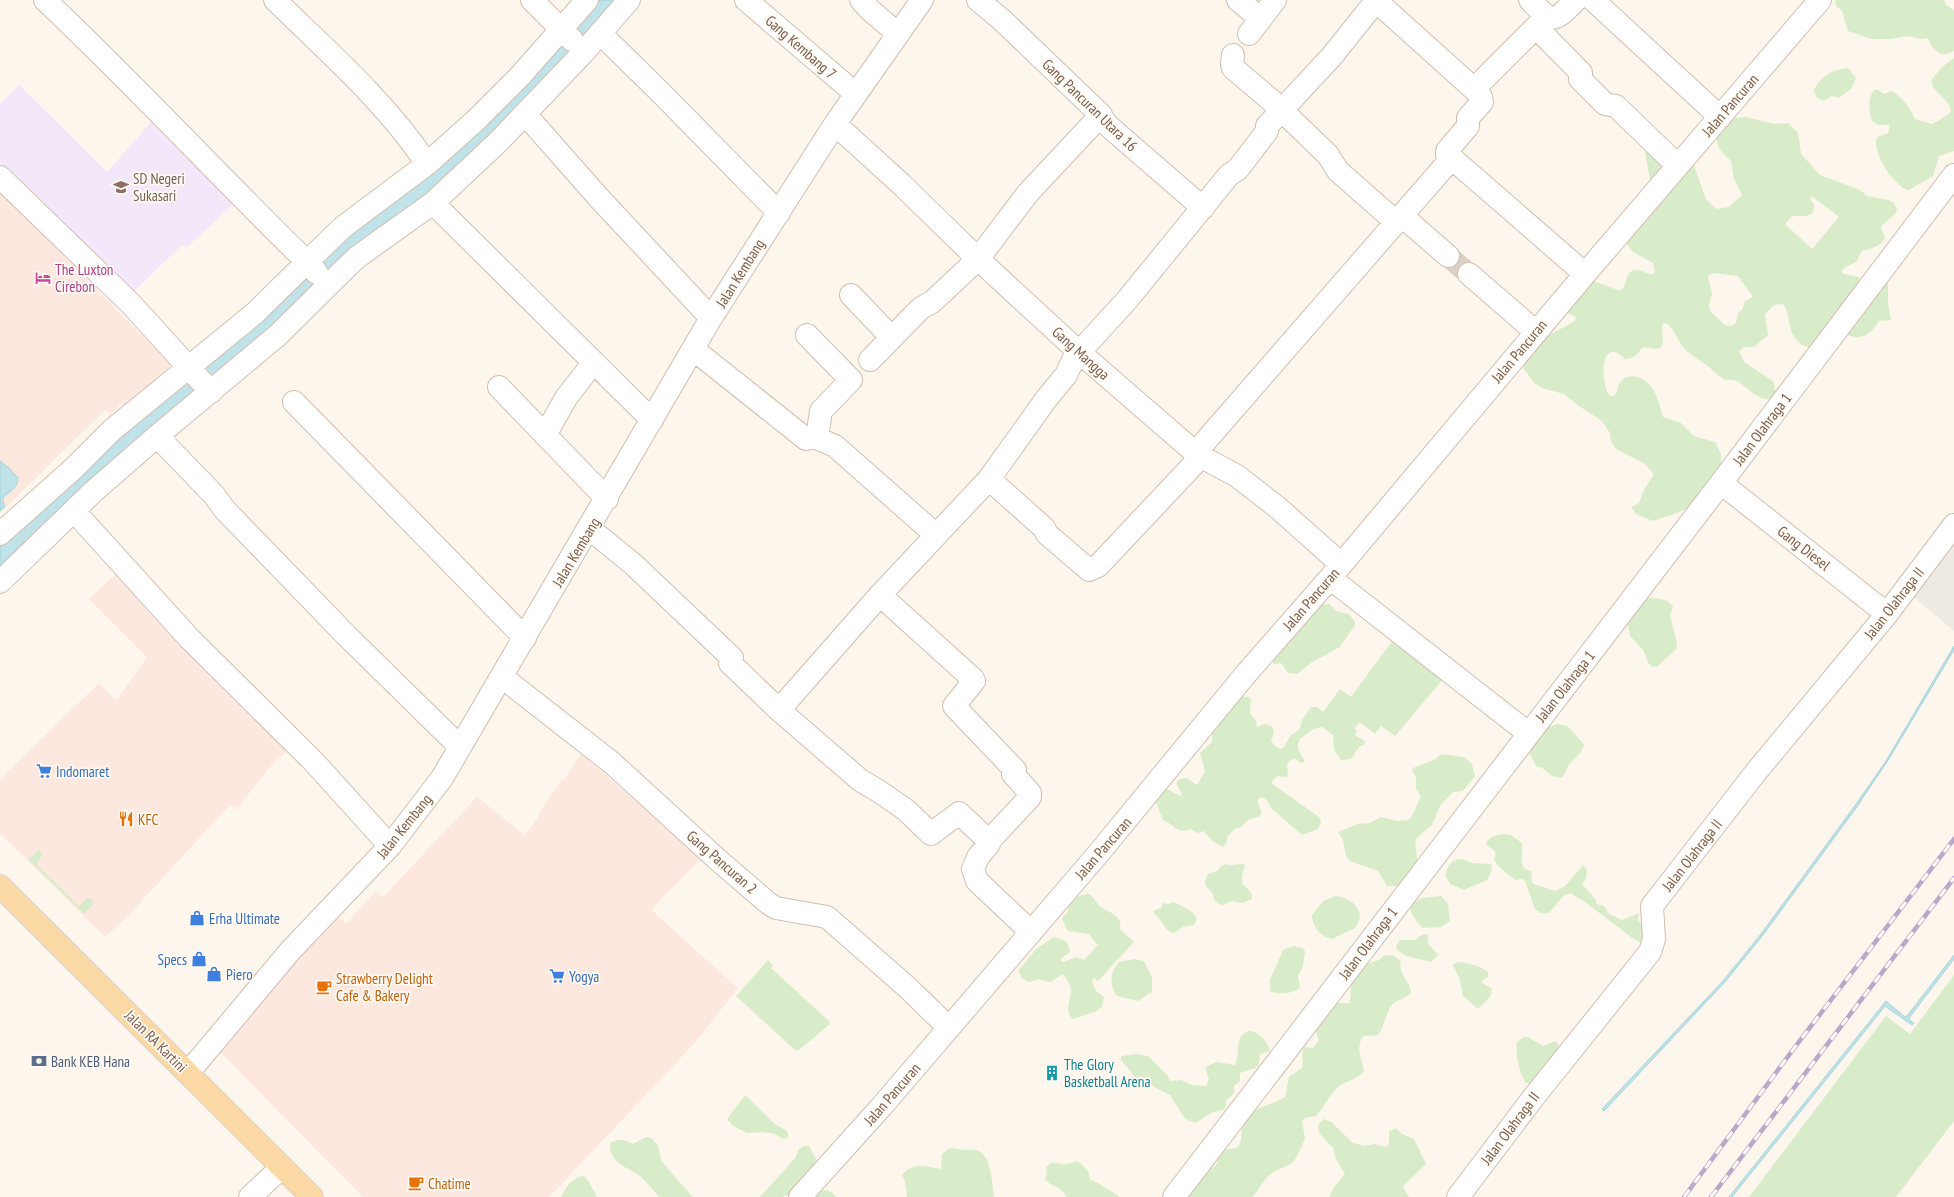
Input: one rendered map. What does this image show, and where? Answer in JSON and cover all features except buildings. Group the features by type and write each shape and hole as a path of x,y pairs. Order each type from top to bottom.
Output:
{"main road":[{"name":"Jalan RA Kartini","path":"0,886 312,1197"}],"street":[{"path":"45,0 185,138 247,204 327,282"},
{"path":"275,0 342,65 408,135 427,164"},
{"path":"532,0 582,50"},
{"path":"0,534 73,469 112,430 192,370 308,264 343,227 398,189 476,120 563,30 587,0"},
{"path":"0,582 94,491 210,391 278,335 327,282 412,215 433,204 525,114 629,0"},
{"name":"Gang Kembang 7","path":"746,0 856,94"},
{"path":"861,0 870,10 898,34"},
{"name":"Jalan Kembang","path":"188,1073 291,950 390,846 442,778 590,529 712,318 835,124 922,0"},
{"name":"Gang Pancuran Utara 16","path":"978,0 1002,20 1100,115 1105,123 1203,208"},
{"path":"1238,0 1255,26 1275,0"},
{"path":"779,710 880,595 989,479 1047,398 1066,375 1074,358 1127,300 1161,256 1203,208 1229,175 1238,169 1267,131 1267,126 1332,56 1376,0 1482,97 1482,102 1468,118 1468,126 1446,151 1451,159 1496,198 1501,200 1585,274"},
{"path":"1530,0 1541,22 1581,73 1580,79 1605,104 1616,106 1678,166"},
{"path":"1474,89 1541,22 1559,17 1576,0"},
{"path":"1593,0 1720,117"},
{"name":"Jalan Pancuran","path":"800,1197 949,1028 1030,931 1098,854 1245,676 1336,571 1585,274 1820,0"},
{"path":"600,33 779,213"},
{"path":"1233,55 1232,64 1234,68 1272,101 1328,155 1334,162 1338,171 1448,256"},
{"path":"525,114 604,204 712,318"},
{"path":"870,360 921,308 932,302 978,259 1028,193 1100,115"},
{"path":"476,120 498,142"},
{"name":"Gang Mangga","path":"835,124 902,184 978,259 1079,352 1198,455 1237,476 1277,507 1336,571 1528,733"},
{"path":"989,479 1044,528 1047,534 1089,570 1092,570 1098,566 1195,464 1203,444 1451,159"},
{"name":"Jalan Olahraga 1","path":"1174,1197 1721,483 1954,175"},
{"path":"0,177 131,304 210,391"},
{"path":"398,189 412,215"},
{"path":"433,204 652,420"},
{"path":"1469,274 1536,332"},
{"path":"851,295 891,337"},
{"path":"807,335 851,380 821,411 817,438"},
{"path":"693,349 806,439 812,436 835,446 936,535"},
{"path":"545,435 566,398 593,363"},
{"path":"499,387 607,499"},
{"path":"294,402 525,638"},
{"path":"157,436 214,494 225,510 346,635 460,747"},
{"path":"73,469 94,491"},
{"name":"Gang Diesel","path":"1721,483 1887,614"},
{"path":"74,511 189,638 314,762 390,846"},
{"name":"Jalan Olahraga II","path":"1458,1197 1533,1098 1650,952 1654,939 1652,906 1756,772 1887,614 1954,525"},
{"path":"590,529 633,564 732,658 730,664 779,710 860,780 906,810 931,834 959,813 990,842"},
{"path":"880,595 973,679 974,681 954,706 1015,770 1014,774 1030,793 1030,797 978,857 973,869 977,882 1030,931"},
{"name":"Gang Pancuran 2","path":"502,678 612,763 718,860 768,903 776,908 823,915 827,917 908,988 949,1028"},
{"path":"250,1197 282,1167"}],"shaded area":[{"name":"SD Negeri Sukasari","path":"19,85 107,172 155,118 236,202 186,248 182,245 131,294 0,166 0,104"},
{"name":"The Luxton Cirebon","path":"0,191 171,365 126,409 121,404 110,415 105,410 0,513"},
{"path":"1954,537 1954,631 1910,594"},
{"path":"119,571 289,748 270,767 236,810 231,805 222,813 127,917 105,937 0,833 0,779 99,683 116,701 147,657 89,599"},
{"name":"Yogya","path":"581,754 701,858 651,910 738,988 693,1045 549,1197 363,1197 219,1051 277,983 302,957 297,951 333,912 346,924 376,891 383,897 477,797 525,835 540,815 538,814 562,779 564,780"}],"green space":[{"path":"1836,0 1944,0 1946,5 1954,10 1954,51 1941,54 1932,46 1928,38 1922,39 1907,36 1890,39 1872,39 1848,31 1842,11 1836,6"},
{"path":"1954,58 1954,151 1939,156 1933,176 1909,190 1903,188 1885,168 1877,150 1877,137 1888,133 1890,125 1878,125 1872,121 1869,109 1870,97 1874,90 1878,90 1884,94 1892,91 1905,103 1915,119 1932,124 1946,116 1951,111 1947,102 1933,87 1932,79 1942,67"},
{"path":"1848,68 1856,78 1852,88 1839,98 1832,96 1823,101 1816,97 1814,90 1824,77 1837,70"},
{"path":"1746,117 1774,124 1788,123 1798,133 1801,154 1820,175 1860,190 1867,196 1888,200 1894,203 1897,209 1895,214 1881,226 1885,238 1883,241 1875,247 1862,251 1856,262 1845,267 1841,272 1859,277 1860,292 1866,308 1871,304 1871,295 1885,282 1888,283 1888,302 1891,320 1879,321 1871,331 1863,336 1858,337 1847,335 1841,332 1824,343 1812,347 1800,344 1795,338 1783,304 1774,305 1765,314 1768,335 1754,347 1744,347 1739,351 1744,362 1773,381 1776,393 1772,398 1767,399 1756,395 1737,381 1724,379 1719,376 1686,350 1672,329 1666,323 1662,325 1663,344 1661,348 1656,349 1643,347 1636,356 1628,359 1625,359 1616,353 1610,352 1606,356 1603,373 1604,382 1610,396 1615,395 1620,382 1626,378 1631,376 1642,379 1654,390 1663,417 1681,423 1694,436 1715,442 1721,454 1721,464 1688,509 1653,521 1636,514 1631,507 1639,503 1644,490 1654,474 1645,464 1616,449 1611,442 1610,433 1602,421 1564,394 1542,388 1534,383 1523,368 1527,360 1544,338 1575,321 1576,317 1563,311 1585,278 1621,291 1630,272 1639,270 1653,274 1655,272 1653,263 1633,252 1622,238 1650,199 1650,180 1645,153 1647,149 1693,163 1706,199 1716,209 1729,207 1742,195 1734,179 1731,161 1721,151 1717,143 1719,129 1732,118","holes":["1812,196 1839,217 1812,249 1785,224 1792,216 1806,216 1813,213 1814,205 1810,199","1713,273 1738,276 1753,297 1745,301 1742,310 1738,313 1736,323 1731,326 1725,325 1710,311 1709,305 1712,294 1708,276"]},
{"path":"1646,597 1666,600 1673,606 1670,615 1677,644 1676,649 1658,666 1653,667 1649,664 1643,650 1630,636 1627,622"},
{"path":"1329,604 1338,612 1349,614 1355,622 1355,625 1340,647 1312,662 1297,674 1288,673 1281,663 1274,664 1269,656 1319,605"},
{"path":"1395,637 1445,677 1395,736 1381,726 1375,734 1360,722 1354,729 1357,731 1355,735 1365,741 1365,744 1359,747 1351,759 1341,760 1334,750 1333,735 1322,727 1313,729 1300,739 1298,749 1305,762 1301,763 1295,759 1290,760 1287,764 1288,777 1277,776 1271,783 1319,817 1321,822 1318,829 1302,835 1271,808 1267,800 1261,797 1257,801 1262,813 1260,816 1248,820 1241,827 1235,829 1227,837 1227,841 1223,847 1212,841 1204,831 1198,833 1190,829 1182,831 1163,820 1155,800 1163,787 1181,796 1182,794 1176,783 1180,779 1186,778 1197,785 1205,771 1200,753 1212,742 1212,732 1240,697 1249,697 1251,700 1250,713 1256,721 1257,727 1265,724 1271,726 1274,731 1271,741 1275,746 1281,749 1284,747 1290,736 1300,729 1302,720 1311,707 1317,707 1323,712 1340,689 1351,697"},
{"path":"1557,724 1567,726 1584,744 1582,751 1568,766 1565,774 1561,778 1552,776 1541,767 1537,767 1527,750 1544,729"},
{"path":"1441,754 1464,757 1472,764 1475,776 1463,791 1453,792 1451,794 1440,806 1432,825 1415,841 1418,865 1400,886 1387,886 1378,871 1350,861 1346,856 1343,840 1338,832 1357,824 1370,823 1381,817 1397,821 1409,820 1413,815 1421,797 1416,789 1416,777 1412,771 1413,768 1434,760"},
{"path":"1496,835 1511,835 1522,843 1522,864 1526,870 1531,871 1532,882 1534,884 1555,891 1565,886 1583,865 1587,870 1586,878 1582,884 1596,900 1596,904 1604,906 1609,914 1622,920 1639,913 1638,920 1649,934 1642,943 1635,940 1585,902 1570,893 1563,896 1549,913 1541,913 1535,909 1525,881 1522,879 1515,880 1498,866 1494,860 1494,850 1486,844 1487,841"},
{"path":"39,850 43,854 36,864 79,906 87,898 92,899 93,905 84,914 28,859"},
{"path":"1462,859 1472,863 1491,864 1492,870 1487,880 1464,890 1450,884 1445,875 1447,868 1452,862"},
{"path":"1226,864 1245,865 1242,883 1252,894 1252,899 1243,903 1231,901 1223,905 1218,904 1214,899 1213,894 1206,886 1205,881 1208,874 1217,871 1221,866"},
{"path":"1089,894 1100,906 1117,917 1120,924 1120,929 1134,942 1098,981 1094,978 1092,982 1096,991 1104,997 1102,1007 1094,1012 1073,1019 1068,1011 1071,989 1069,982 1063,974 1050,982 1038,979 1029,982 1023,979 1018,971 1036,949 1054,937 1066,941 1070,950 1069,953 1061,958 1061,961 1063,962 1076,957 1084,960 1098,945 1089,934 1068,931 1062,919 1068,911 1068,901 1082,895"},
{"path":"1336,896 1345,898 1352,902 1358,909 1360,918 1355,928 1332,939 1324,936 1318,931 1312,919 1312,915 1323,901"},
{"path":"1441,896 1448,904 1450,921 1441,927 1423,928 1416,921 1410,906 1422,898"},
{"path":"1174,902 1191,911 1197,918 1194,925 1183,927 1174,933 1167,930 1153,911 1161,908 1163,903 1169,904"},
{"path":"1424,934 1428,935 1428,944 1438,955 1431,962 1406,956 1397,950 1396,946 1400,940 1414,940"},
{"path":"1294,946 1302,948 1305,951 1303,966 1298,976 1300,987 1294,991 1285,993 1270,991 1270,980 1283,950"},
{"path":"1385,955 1394,956 1401,961 1401,970 1411,992 1407,997 1391,1006 1379,1034 1363,1036 1359,1049 1364,1071 1362,1074 1337,1088 1316,1116 1305,1118 1302,1121 1305,1139 1296,1158 1291,1164 1275,1171 1267,1177 1253,1197 1179,1197 1201,1171 1216,1165 1221,1153 1228,1149 1237,1148 1240,1142 1244,1122 1247,1117 1257,1109 1285,1097 1289,1077 1303,1067 1302,1055 1304,1047 1313,1048 1319,1041 1315,1029 1334,1003 1350,1003 1351,983 1367,964 1379,960"},
{"path":"1135,959 1144,961 1152,977 1152,993 1149,993 1139,1001 1117,996 1114,992 1112,983 1112,974 1119,962"},
{"path":"768,960 773,965 771,968 829,1021 830,1024 796,1051 736,996"},
{"path":"1457,962 1473,965 1488,972 1488,977 1481,982 1492,989 1490,997 1478,1009 1463,996 1460,980 1453,965"},
{"path":"1954,975 1954,1121 1896,1197 1749,1197 1886,1016 1910,1034"},
{"path":"1253,1031 1260,1035 1270,1051 1260,1054 1259,1065 1256,1068 1240,1073 1240,1081 1234,1086 1234,1093 1226,1101 1225,1109 1211,1113 1196,1123 1189,1121 1184,1117 1170,1095 1154,1087 1146,1079 1135,1077 1121,1060 1121,1056 1136,1054 1148,1056 1167,1075 1170,1081 1181,1080 1191,1085 1206,1086 1209,1080 1206,1070 1207,1066 1217,1062 1235,1065 1239,1041 1244,1033"},
{"path":"1524,1037 1528,1037 1543,1046 1555,1041 1559,1045 1556,1052 1557,1056 1534,1084 1526,1083 1521,1074 1518,1063 1517,1042"},
{"path":"745,1095 775,1124 787,1131 789,1137 783,1139 775,1134 763,1132 747,1133 733,1126 727,1119"},
{"path":"1324,1119 1331,1122 1353,1143 1365,1146 1374,1144 1386,1147 1389,1144 1389,1131 1396,1128 1402,1134 1414,1139 1426,1164 1404,1185 1404,1189 1409,1197 1329,1197 1334,1187 1345,1174 1335,1157 1334,1149 1319,1133 1318,1125"},
{"path":"646,1137 651,1138 658,1145 661,1160 693,1197 659,1197 648,1183 640,1176 619,1163 612,1155 610,1143 616,1140 622,1140 633,1144"},
{"path":"804,1146 809,1146 816,1159 811,1168 803,1176 798,1192 790,1197 785,1195 783,1197 760,1197 795,1158 799,1149"},
{"path":"955,1148 976,1150 981,1152 985,1157 992,1178 994,1197 907,1197 905,1181 902,1175 915,1166 941,1169 942,1154 948,1149"},
{"path":"1078,1161 1088,1171 1090,1179 1120,1197 1067,1197 1059,1188 1050,1184 1045,1179 1047,1174 1046,1167 1050,1164 1065,1164"},
{"path":"584,1176 597,1197 561,1197 567,1186 573,1180"},
{"path":"827,1190 833,1193 836,1197 811,1197 819,1191"}],"water":[{"path":"597,0 619,0 481,148 308,294 0,572 0,547"},
{"path":"0,461 18,478 15,487 3,498 5,506 0,511"},
{"path":"1954,646 1954,650 1887,762 1856,808 1763,935 1724,983 1604,1111 1602,1109 1723,981 1761,934 1886,761"},
{"path":"1954,955 1954,959 1909,1018 1909,1020 1914,1023 1912,1025 1885,1006 1732,1197 1729,1197 1886,1001 1905,1017 1907,1016"}],"tunnel":[{"path":"1448,256 1469,274"}],"railway":[{"path":"1684,1197 1795,1047 1954,839"},
{"path":"1711,1197 1954,878"}],"place":[{"name":"SD Negeri Sukasari","path":"121,187"},
{"name":"The Luxton Cirebon","path":"43,278"},
{"name":"Indomaret","path":"44,771"},
{"name":"KFC","path":"126,819"},
{"name":"Erha Ultimate","path":"197,918"},
{"name":"Specs","path":"199,959"},
{"name":"Piero","path":"214,974"},
{"name":"Yogya","path":"557,976"},
{"name":"Strawberry Delight Cafe & Bakery","path":"324,987"},
{"name":"Bank KEB Hana","path":"39,1061"},
{"name":"The Glory Basketball Arena","path":"1052,1073"},
{"name":"Chatime","path":"416,1183"}]}
